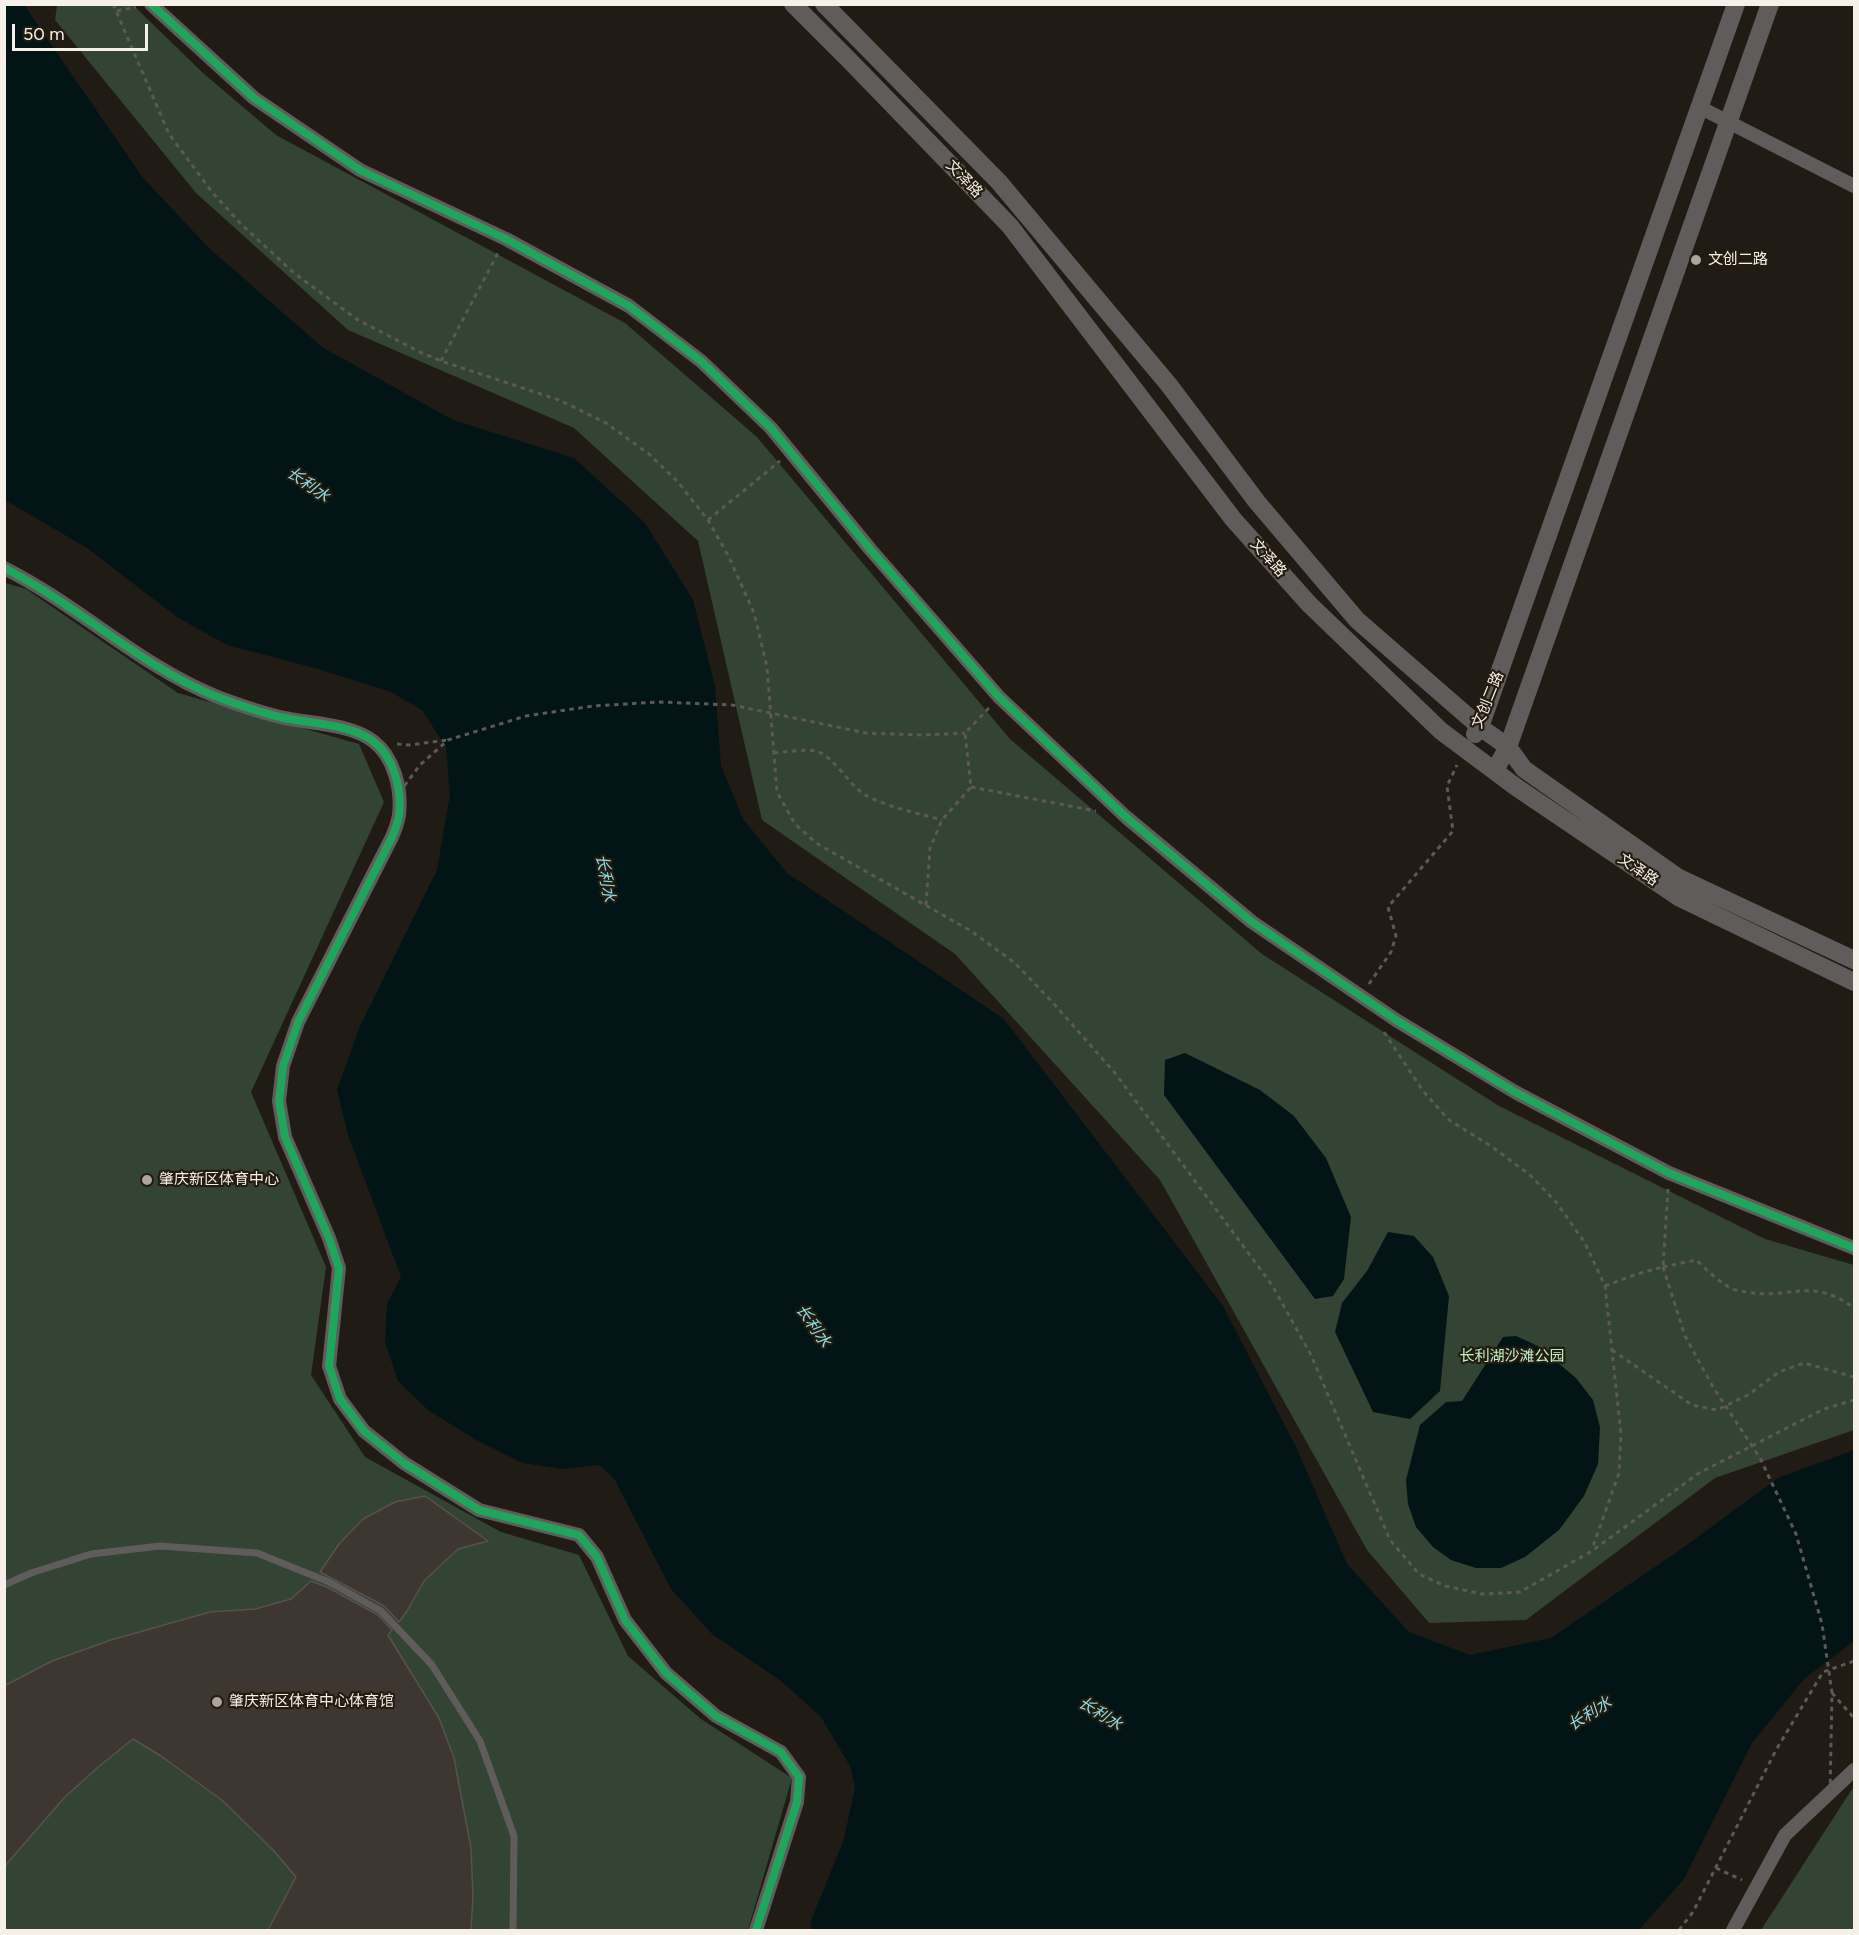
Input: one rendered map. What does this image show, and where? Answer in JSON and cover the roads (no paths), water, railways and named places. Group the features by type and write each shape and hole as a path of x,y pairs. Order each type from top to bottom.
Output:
{"street":[{"path":"151,4 254,99 360,170 506,239 629,306 701,361 771,428 870,549 999,697 1126,817 1252,922 1396,1020 1515,1092 1669,1173 1854,1248"},
{"name":"文泽路","path":"794,4 1010,226 1233,519 1309,604 1441,731 1516,787 1680,898 1854,982"},
{"name":"文泽路","path":"824,4 999,182 1169,385 1257,502 1357,620 1480,726 1508,747 1524,769 1679,878 1854,960"},
{"name":"文创二路","path":"1465,747 1480,726 1736,4"},
{"path":"1495,771 1508,747 1770,4"},
{"path":"1699,107 1854,186"},
{"path":"4,568 33,582 157,666 214,696 280,717 354,731 373,741 392,762 399,793 399,816 392,837 298,1022 284,1066 279,1101 285,1137 329,1238 339,1268 329,1366 340,1399 364,1431 405,1463 479,1509 579,1535 597,1557 625,1620 666,1673 716,1716 781,1752 798,1777 797,1802 756,1930"},
{"path":"1733,1930 1785,1835 1854,1770"}],"lane":[{"path":"4,1585 31,1573 91,1554 160,1546 257,1553 329,1582 381,1611 432,1665 480,1741 514,1836 513,1930"}],"water":[{"name":"长利水","path":"4,5 24,5 143,178 209,248 322,347 453,420 574,458 645,523 693,600 715,686 721,766 743,819 787,873 1004,1019 1223,1306 1296,1447 1347,1564 1409,1632 1470,1655 1551,1638 1684,1547 1778,1478 1854,1450 1854,1641 1804,1679 1752,1743 1684,1879 1639,1930 810,1930 811,1921 844,1839 855,1787 850,1766 821,1717 781,1681 712,1634 671,1589 614,1478 599,1465 564,1469 523,1463 476,1440 428,1410 398,1381 385,1342 387,1304 401,1277 348,1135 337,1090 360,1026 437,870 450,795 446,747 422,710 391,692 315,668 227,645 177,617 87,548 5,500"},
{"path":"1185,1053 1260,1090 1294,1116 1326,1158 1351,1217 1344,1279 1333,1296 1315,1299 1164,1095 1165,1060"},
{"path":"1388,1232 1414,1236 1433,1257 1449,1296 1440,1391 1410,1419 1373,1412 1335,1332 1342,1303 1367,1271"},
{"path":"1516,1336 1538,1346 1576,1378 1593,1400 1600,1427 1598,1464 1584,1496 1559,1530 1525,1557 1501,1568 1476,1568 1451,1560 1433,1547 1416,1527 1408,1504 1406,1480 1420,1425 1446,1402 1462,1401 1503,1337"}],"place":[{"name":"文创二路","path":"1696,260"},
{"name":"肇庆新区体育中心","path":"147,1180"},
{"name":"肇庆新区体育中心体育馆","path":"217,1702"}],"park label":[{"name":"长利湖沙滩公园","path":"1512,1357"}]}
